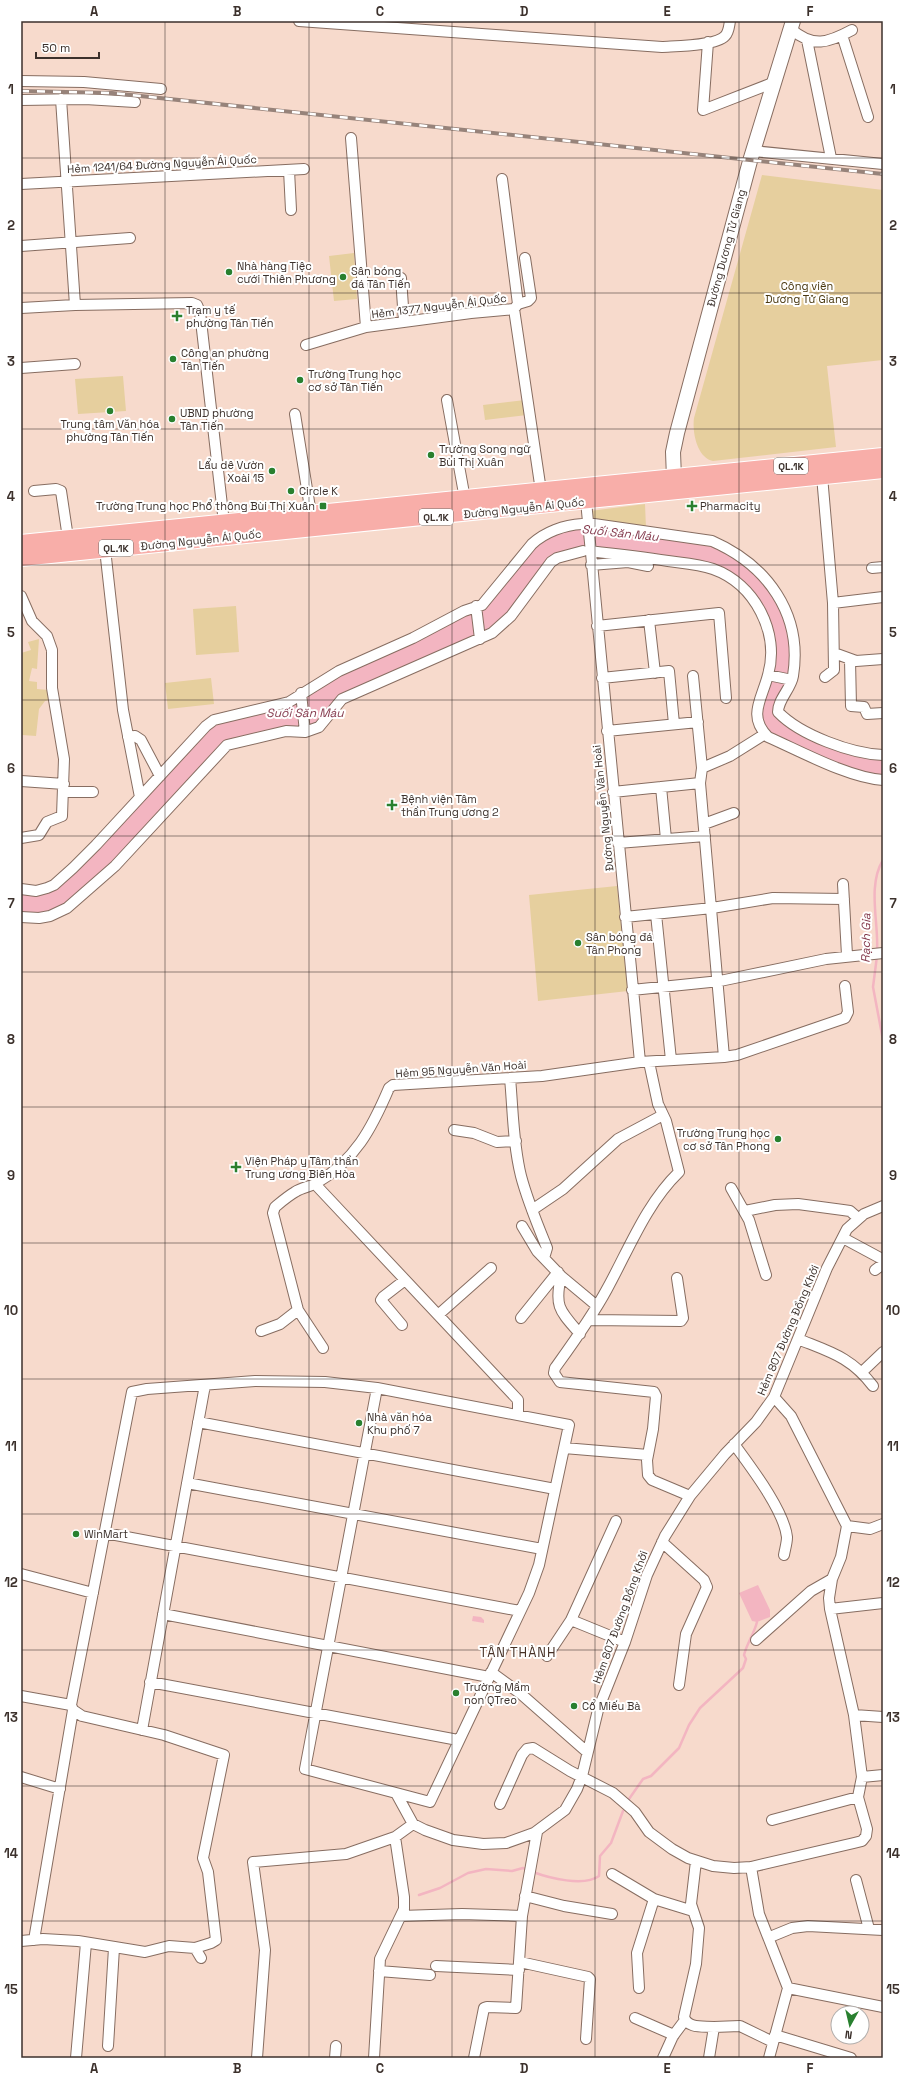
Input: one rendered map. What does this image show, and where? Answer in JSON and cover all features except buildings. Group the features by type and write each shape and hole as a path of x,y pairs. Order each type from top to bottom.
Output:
{"main road":[{"name":"Đường Dương Tử Giang","path":"675,484 673,458 676,438 753,151 792,25"},
{"name":"Đường Nguyễn Ái Quốc","path":"21,543 68,538 225,530 586,501 675,484 883,456"},
{"name":"Đường Nguyễn Ái Quốc","path":"21,558 105,549 225,530 311,514 541,491 822,476 883,470"}],"street":[{"path":"299,21 638,46 673,46 708,42 725,36 730,21"},
{"path":"792,25 807,40 831,158"},
{"path":"807,40 821,42 852,30"},
{"path":"842,35 868,117"},
{"path":"708,42 702,110 775,82"},
{"path":"21,81 84,82 161,90"},
{"path":"21,100 60,99 135,102"},
{"path":"60,99 67,181 74,305"},
{"path":"351,138 366,327"},
{"path":"753,151 883,164"},
{"name":"Hẻm 1241/64 Đường Nguyễn Ái Quốc","path":"21,184 304,169"},
{"path":"289,170 291,210"},
{"path":"502,179 516,307 528,302 531,298 525,258"},
{"path":"21,246 130,238"},
{"path":"401,278 404,321"},
{"path":"21,308 74,305 192,303 197,306 200,312 225,530"},
{"name":"Hẻm 1377 Nguyễn Ái Quốc","path":"306,345 366,327 516,307 541,491"},
{"path":"21,368 75,364"},
{"path":"447,400 465,499"},
{"path":"295,414 311,514"},
{"path":"822,476 833,603 834,653 833,672 825,678"},
{"path":"34,491 56,489 61,491 68,538"},
{"path":"584,523 586,501"},
{"path":"21,889 36,891 54,885 96,845 206,726 214,720 281,705 340,671 413,638 476,606 482,605 527,549 540,536 572,525 584,523 712,541 726,547 752,564 772,586 788,614 794,646 792,680 778,708 778,712 807,732 853,751 867,755 883,755"},
{"name":"Đường Nguyễn Văn Hoài","path":"584,523 586,551 591,565 632,990 644,1062 663,1115 679,1172 664,1186 638,1230 597,1306"},
{"path":"105,549 123,710 140,797"},
{"path":"21,916 39,918 67,908 115,866 227,745 286,731 305,732 319,727 342,699 497,630 511,616 551,562 557,558 586,551 693,564 712,568 731,579 751,597 765,619 772,648 768,676 757,709 761,730 768,737 838,767 862,776 883,780"},
{"path":"591,565 628,562 648,566"},
{"path":"872,568 883,568"},
{"path":"21,596 34,623 51,643 54,660 52,688 64,759 62,816 48,822 39,835 21,838"},
{"path":"833,603 883,597"},
{"path":"476,606 480,638"},
{"path":"597,626 719,613 726,698"},
{"path":"649,620 655,673"},
{"path":"834,653 850,660 883,659"},
{"path":"850,660 851,706 864,707 867,714 883,713"},
{"path":"602,678 669,671 674,724"},
{"path":"693,676 702,768 700,783 724,1057"},
{"path":"768,676 792,680"},
{"path":"301,693 305,732"},
{"path":"607,731 698,722"},
{"path":"702,768 730,756 765,734"},
{"path":"128,736 135,736 141,740 160,776"},
{"path":"21,782 93,792"},
{"path":"613,792 700,783"},
{"path":"660,787 666,839"},
{"path":"704,824 734,812"},
{"path":"618,843 705,836"},
{"path":"843,884 847,955"},
{"path":"625,917 712,908 773,898 844,899"},
{"path":"656,914 671,1060"},
{"path":"632,990 718,981 847,955 883,953"},
{"name":"Hẻm 95 Nguyễn Văn Hoài","path":"298,1310 273,1209 295,1192 315,1184 346,1160 359,1147 374,1121 389,1088 393,1085 510,1078 607,1068 644,1062 737,1055 845,1018 848,1012 845,986"},
{"path":"510,1078 521,1176 545,1243 546,1248 544,1258"},
{"path":"532,1210 563,1189 618,1139 663,1115"},
{"path":"454,1130 474,1133 497,1142 516,1141"},
{"path":"315,1184 518,1400 518,1415"},
{"path":"731,1188 753,1228 766,1275"},
{"path":"745,1211 775,1205 798,1204 850,1211 858,1218"},
{"name":"Hẻm 807 Đường Đồng Khởi","path":"413,1824 453,1840 483,1844 506,1843 537,1832 565,1810 577,1789 582,1776 598,1710 624,1642 647,1575 675,1517 690,1496 734,1444 756,1422 774,1397 828,1268 847,1229 858,1218 883,1206"},
{"path":"522,1226 537,1251 560,1274 597,1306 580,1334 555,1368 556,1379 566,1382 654,1392 656,1396 653,1429 648,1455 648,1475 652,1480 690,1496"},
{"path":"843,1238 882,1259 883,1264 875,1270"},
{"path":"438,1314 491,1268"},
{"path":"522,1318 560,1274"},
{"path":"560,1274 558,1294 561,1312 580,1334"},
{"path":"589,1320 681,1321 683,1318 677,1278"},
{"path":"402,1325 381,1300 405,1280"},
{"path":"260,1331 280,1324 298,1310 323,1348"},
{"path":"798,1339 843,1357 862,1372 873,1386"},
{"path":"862,1372 883,1352"},
{"path":"34,1940 60,1789 72,1707 132,1392 147,1389 255,1381 308,1381 377,1388 569,1425 534,1580 430,1802 305,1769 377,1388"},
{"path":"142,1730 205,1385"},
{"path":"500,1804 513,1772 527,1750 533,1748 570,1771 582,1776 613,1794 635,1812 649,1832 672,1849 696,1861 713,1866 734,1868 751,1867 862,1841 866,1836 866,1829 858,1797 862,1777 854,1715 830,1609 829,1598 832,1579 841,1556 847,1526 791,1416 774,1397"},
{"path":"198,1422 555,1489"},
{"path":"734,1444 756,1474 782,1520 787,1538 784,1555"},
{"path":"564,1448 648,1455"},
{"path":"187,1483 542,1549"},
{"path":"547,1656 571,1620 616,1521"},
{"path":"847,1526 870,1529 883,1524"},
{"path":"105,1533 520,1610"},
{"path":"662,1542 704,1580 707,1587 686,1634 679,1685"},
{"path":"21,1574 93,1593"},
{"path":"756,1640 811,1591 832,1579"},
{"path":"830,1609 883,1603"},
{"path":"163,1614 328,1646 490,1674 521,1694 587,1752"},
{"path":"571,1620 624,1642"},
{"path":"150,1682 458,1740"},
{"path":"21,1696 72,1707 86,1717 142,1730 224,1755 203,1858 211,1891 216,1940 194,1948 169,1946 145,1952 86,1943 34,1940 21,1941"},
{"path":"854,1715 883,1716"},
{"path":"862,1777 883,1775"},
{"path":"21,1777 60,1789"},
{"path":"257,2058 265,1950 253,1862 346,1854 395,1837 413,1824 396,1793"},
{"path":"772,1820 858,1797"},
{"path":"474,2058 484,2008 487,2006 516,2008 520,1966 522,1916 537,1832"},
{"path":"374,2058 380,1959 383,1950 401,1916 404,1897 395,1837"},
{"path":"662,2058 674,2035 685,2020 684,2017 696,1964 698,1928 691,1898 696,1861"},
{"path":"751,1867 759,1914 770,1937 788,1988 769,2058"},
{"path":"612,1874 654,1899 693,1911"},
{"path":"856,1880 869,1929"},
{"path":"525,1896 564,1906 612,1914"},
{"path":"639,1988 637,1954 654,1899"},
{"path":"401,1916 462,1914 522,1916"},
{"path":"770,1937 792,1928 808,1926 883,1930"},
{"path":"76,2058 86,1943"},
{"path":"108,2046 114,1948"},
{"path":"194,1948 200,1958"},
{"path":"379,1971 433,1971 520,1966 590,1979 586,2039"},
{"path":"788,1988 883,2007"},
{"path":"635,2018 674,2035"},
{"path":"685,2020 693,2026 740,2026 774,2038 851,2058"},
{"path":"709,2058 714,2027"},
{"path":"335,2058 336,2046"}],"green space":[{"name":"Công viên Dương Tử Giang","path":"762,175 883,190 883,360 827,366 836,447 713,461 708,459 699,450 695,437 694,418"},
{"name":"Sân bóng đá Tân Tiến","path":"354,253 357,299 334,301 329,256"},
{"path":"123,376 126,411 78,414 75,379"},
{"path":"525,400 527,415 485,420 483,405"},
{"path":"645,504 646,528 590,520 590,511"},
{"path":"236,606 239,652 196,655 193,609"},
{"path":"39,639 37,669 32,668 29,681 37,682 37,689 49,690 51,700 45,701 39,709 36,736 22,735 21,739 21,653 31,650 28,642"},
{"path":"211,678 214,704 168,709 165,683"},
{"name":"Sân bóng đá Tân Phong","path":"617,886 628,991 538,1001 529,895"}],"water":[{"name":"Suối Săn Máu","path":"581,527 711,544 750,566 770,588 790,630 790,677 775,706 806,735 883,758 883,776 864,774 770,735 761,719 773,633 733,577 583,548 556,555 495,628 342,696 317,724 231,740 112,866 65,905 39,915 21,913 21,892 48,890 215,723 282,708 336,677 474,610 542,539"},
{"path":"758,1585 770,1610 770,1617 757,1622 752,1621 739,1593"},
{"path":"473,1616 481,1617 484,1620 484,1623 472,1621"}],"waterway":[{"name":"Rạch Gia","path":"877,951 875,893 878,870 883,860"},
{"name":"Rạch Gia","path":"877,956 873,987 883,1040"},
{"path":"629,1799 643,1779 651,1776 679,1748 689,1725 700,1708 743,1668 746,1659 744,1655 745,1651 757,1622"},
{"path":"533,1872 557,1879 576,1881 585,1881 599,1876 600,1856 611,1843 623,1811"},
{"path":"419,1895 440,1888 468,1873 486,1869 512,1871 523,1868 528,1870"}],"railway":[{"path":"21,91 112,93 883,174"}],"place":[{"name":"Nhà hàng Tiệc cưới Thiên Phương","path":"229,272"},
{"name":"Sân bóng đá Tân Tiến","path":"343,277"},
{"name":"Trạm y tế phường Tân Tiến","path":"177,316"},
{"name":"Công an phường Tân Tiến","path":"173,359"},
{"name":"Trường Trung học cơ sở Tân Tiến","path":"300,380"},
{"name":"Trung tâm Văn hóa phường Tân Tiến","path":"110,411"},
{"name":"UBND phường Tân Tiến","path":"172,419"},
{"name":"Trường Song ngữ Bùi Thị Xuân","path":"431,455"},
{"name":"Lẩu dê Vườn Xoài 15","path":"272,471"},
{"name":"Circle K","path":"291,491"},
{"name":"Trường Trung học Phổ thông Bùi Thị Xuân","path":"323,506"},
{"name":"Pharmacity","path":"692,506"},
{"name":"Bệnh viện Tâm thần Trung ương 2","path":"392,805"},
{"name":"Sân bóng đá Tân Phong","path":"578,943"},
{"name":"Trường Trung học cơ sở Tân Phong","path":"778,1139"},
{"name":"Viện Pháp y Tâm thần Trung ương Biên Hòa","path":"236,1167"},
{"name":"Nhà văn hóa Khu phố 7","path":"359,1423"},
{"name":"WinMart","path":"76,1534"},
{"name":"Trường Mầm non QTreo","path":"456,1693"},
{"name":"Cổ Miếu Bà","path":"574,1706"}],"district":[{"name":"TÂN THÀNH","path":"518,1652"}]}
